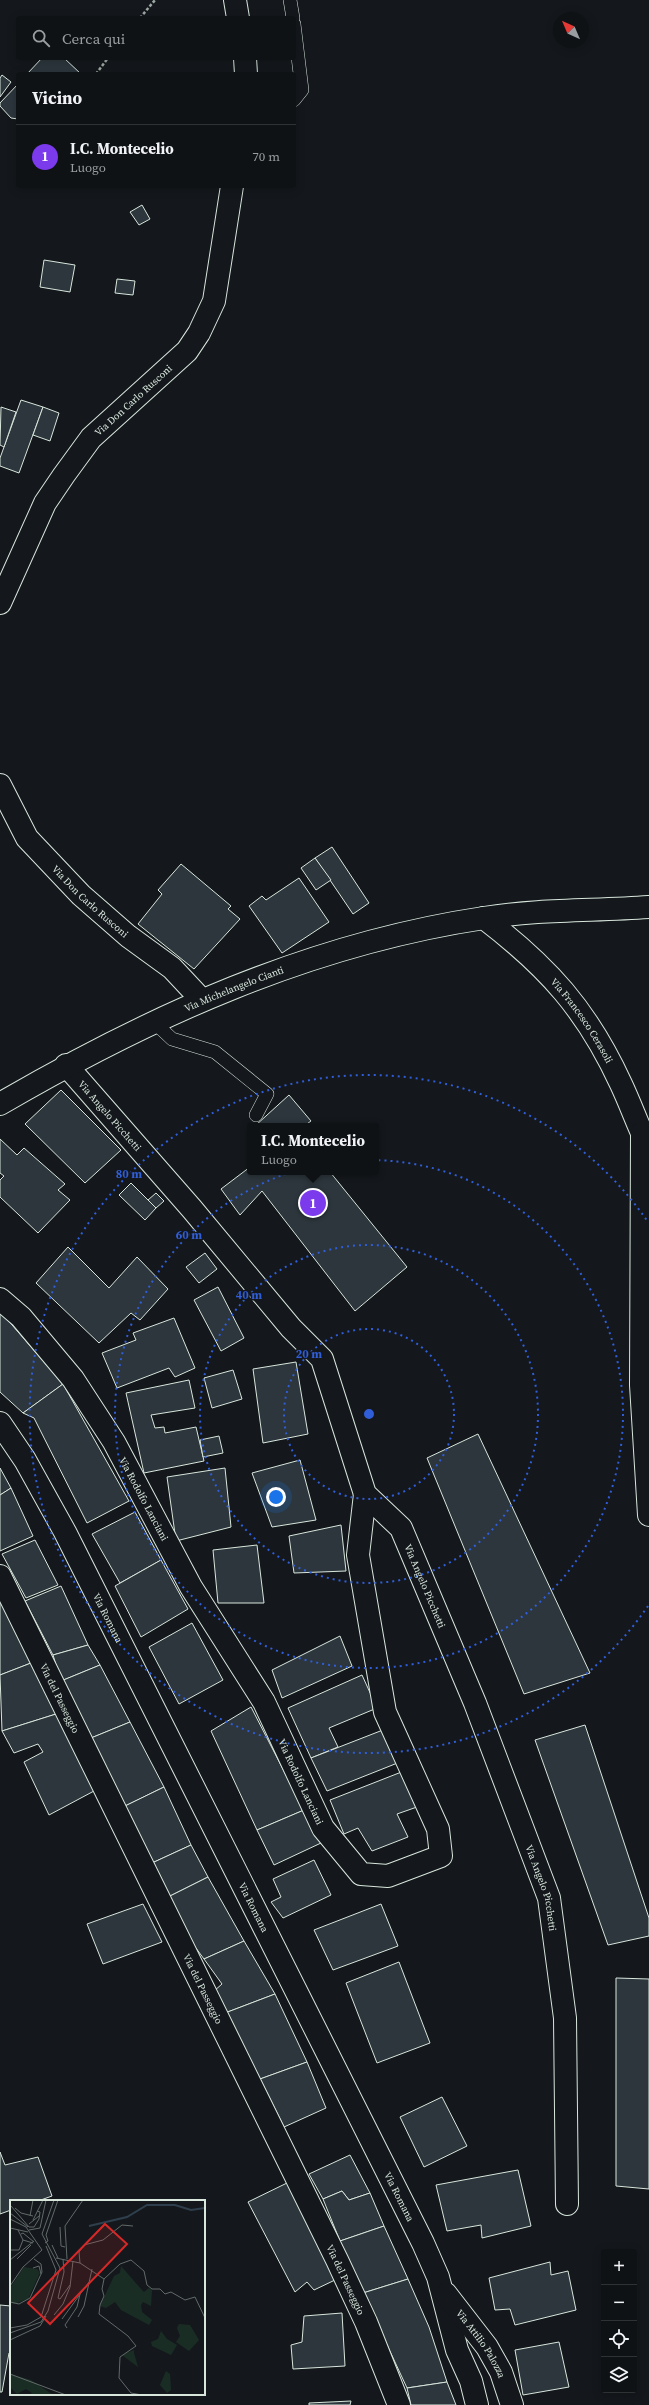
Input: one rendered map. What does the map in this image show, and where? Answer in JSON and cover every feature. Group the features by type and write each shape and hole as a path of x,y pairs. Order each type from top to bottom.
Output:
{"street":[{"path":"235,0 238,16"},
{"path":"245,60 246,72"},
{"name":"Via Don Carlo Rusconi","path":"0,603 45,504 91,438 187,351 199,333 214,301 232,188"},
{"name":"Via Don Carlo Rusconi","path":"0,785 27,838 81,895 128,936 172,968 201,999"},
{"name":"Via Michelangelo Cianti","path":"0,1104 66,1065 201,999 370,941 484,918 566,909 649,907"},
{"name":"Via Francesco Cerasoli","path":"484,918 537,961 574,1003 607,1057 645,1140"},
{"name":"Via Angelo Picchetti","path":"66,1065 192,1209 291,1328 322,1359 365,1494 401,1528 475,1703 549,1898 565,2018 567,2204"},
{"path":"645,1140 641,1385 648,1470 649,1515"},
{"name":"Via Rodolfo Lanciani","path":"0,1299 21,1317 73,1378 114,1442 190,1587 264,1702 324,1828 362,1874 388,1876 440,1856 438,1829 385,1712 358,1555 365,1494"},
{"name":"Via Romana","path":"0,1423 25,1460 65,1532 423,2243 441,2288 457,2350 471,2381 477,2405"},
{"name":"Via del Passeggio","path":"0,1576 337,2260 366,2322 399,2405"},
{"name":"Via Attilio Palozza","path":"441,2288 487,2347 501,2372 512,2405"}],"lane":[{"path":"290,0 293,16"},
{"path":"296,40 302,90 296,98"},
{"path":"154,1022 172,1039 215,1052 267,1094 256,1115"}],"path":[{"path":"142,16 155,0"},
{"path":"98,72 106,60"}],"building":[{"path":"40,60 66,60 79,72 29,72"},
{"path":"2,75 11,82 0,97 0,78"},
{"path":"16,86 16,119 11,118 0,106 0,103"},
{"path":"142,205 150,219 139,225 130,212"},
{"path":"44,260 75,265 70,292 40,287"},
{"path":"117,279 135,281 133,295 115,293"},
{"path":"21,400 43,407 19,473 0,466 0,458"},
{"path":"1,407 16,412 4,447 0,445"},
{"path":"43,407 59,413 50,441 33,435"},
{"path":"332,847 369,903 353,914 315,858"},
{"path":"315,858 331,880 316,890 301,868"},
{"path":"181,864 231,906 228,909 240,919 194,969 138,924 162,894 158,890"},
{"path":"299,878 329,922 282,953 249,906 262,896 266,900"},
{"path":"61,1090 121,1150 85,1183 25,1124"},
{"path":"289,1095 311,1121 308,1123 258,1123"},
{"path":"0,1139 17,1155 24,1148 65,1184 58,1190 70,1200 38,1233 0,1197 0,1180 4,1176 0,1173"},
{"path":"247,1169 247,1175 332,1175 407,1267 355,1311 262,1191 240,1215 221,1189"},
{"path":"131,1183 156,1208 145,1220 119,1195"},
{"path":"156,1193 164,1201 156,1208 148,1200"},
{"path":"68,1247 109,1288 137,1257 168,1289 140,1320 131,1313 99,1343 36,1283"},
{"path":"205,1253 217,1269 199,1283 186,1267"},
{"path":"218,1287 244,1338 221,1351 194,1300"},
{"path":"0,1311 63,1384 23,1413 0,1392"},
{"path":"174,1318 195,1368 175,1377 169,1368 117,1388 102,1353 136,1340 133,1333"},
{"path":"296,1362 308,1434 263,1443 253,1369"},
{"path":"233,1370 242,1399 212,1408 204,1378"},
{"path":"189,1380 195,1408 151,1415 155,1428 164,1427 165,1433 196,1427 204,1461 144,1473 126,1393"},
{"path":"63,1384 129,1501 87,1523 34,1418 23,1413"},
{"path":"478,1434 590,1673 524,1694 427,1458"},
{"path":"219,1436 223,1453 203,1457 200,1440"},
{"path":"300,1460 316,1520 272,1527 252,1473"},
{"path":"0,1468 11,1488 0,1495"},
{"path":"225,1468 231,1527 176,1541 167,1477"},
{"path":"11,1488 33,1536 0,1551 0,1495"},
{"path":"135,1512 161,1560 120,1583 92,1534"},
{"path":"341,1525 346,1571 294,1573 289,1536"},
{"path":"35,1540 58,1585 26,1598 2,1554"},
{"path":"257,1545 264,1603 218,1603 213,1550"},
{"path":"161,1560 188,1609 141,1637 115,1586"},
{"path":"61,1586 88,1645 53,1655 25,1601"},
{"path":"0,1599 31,1663 0,1675"},
{"path":"192,1623 223,1680 179,1704 149,1647"},
{"path":"340,1636 352,1666 282,1698 272,1670"},
{"path":"88,1645 100,1665 61,1681 53,1655"},
{"path":"31,1663 56,1714 2,1731 0,1675"},
{"path":"100,1665 130,1722 91,1738 61,1681"},
{"path":"362,1675 377,1708 329,1728 338,1747 311,1758 288,1708"},
{"path":"251,1707 304,1810 257,1830 211,1731"},
{"path":"56,1714 94,1791 49,1815 24,1762 43,1752 38,1744 14,1753 2,1731"},
{"path":"130,1722 164,1787 125,1806 91,1738"},
{"path":"585,1725 649,1918 649,1936 608,1945 535,1740"},
{"path":"388,1728 400,1762 327,1791 311,1758"},
{"path":"404,1771 417,1807 397,1814 408,1837 372,1851 358,1828 344,1834 330,1800"},
{"path":"164,1787 191,1845 152,1863 125,1806"},
{"path":"304,1810 321,1843 274,1865 257,1830"},
{"path":"191,1845 208,1877 168,1897 152,1863"},
{"path":"314,1860 331,1895 283,1918 271,1902 281,1897 273,1879"},
{"path":"208,1877 244,1941 204,1959 184,1932 168,1897"},
{"path":"143,1904 162,1942 103,1964 87,1924"},
{"path":"381,1904 398,1946 333,1970 314,1930"},
{"path":"244,1941 275,1994 225,2013 214,1991 222,1984 204,1959"},
{"path":"399,1962 430,2043 377,2063 346,1983"},
{"path":"616,1978 649,1979 649,2189 616,2186"},
{"path":"275,1994 307,2062 260,2079 225,2013"},
{"path":"307,2062 326,2108 284,2127 260,2079"},
{"path":"442,2097 467,2146 424,2167 400,2117"},
{"path":"0,2152 5,2165 38,2157 52,2196 41,2200 10,2200 10,2210 0,2214"},
{"path":"350,2155 370,2193 349,2200 342,2191 323,2199 309,2174"},
{"path":"518,2170 531,2226 482,2238 481,2225 447,2231 436,2185"},
{"path":"287,2183 335,2280 314,2290 307,2282 295,2292 248,2202"},
{"path":"342,2191 349,2200 370,2193 384,2226 340,2241 323,2199"},
{"path":"384,2226 408,2279 363,2293 340,2241"},
{"path":"550,2262 551,2275 568,2271 576,2310 515,2325 510,2309 495,2310 489,2278"},
{"path":"408,2279 429,2327 447,2382 407,2388 363,2293"},
{"path":"0,2305 10,2306 10,2353 2,2392 0,2392"},
{"path":"342,2313 345,2366 293,2369 291,2345 302,2342 304,2316"},
{"path":"559,2342 569,2387 523,2395 515,2350"},
{"path":"447,2382 456,2405 411,2405 407,2388"},
{"path":"351,2401 350,2405 309,2405 309,2403"}],"place":[{"name":"I.C. Montecelio","path":"313,1203"}]}
